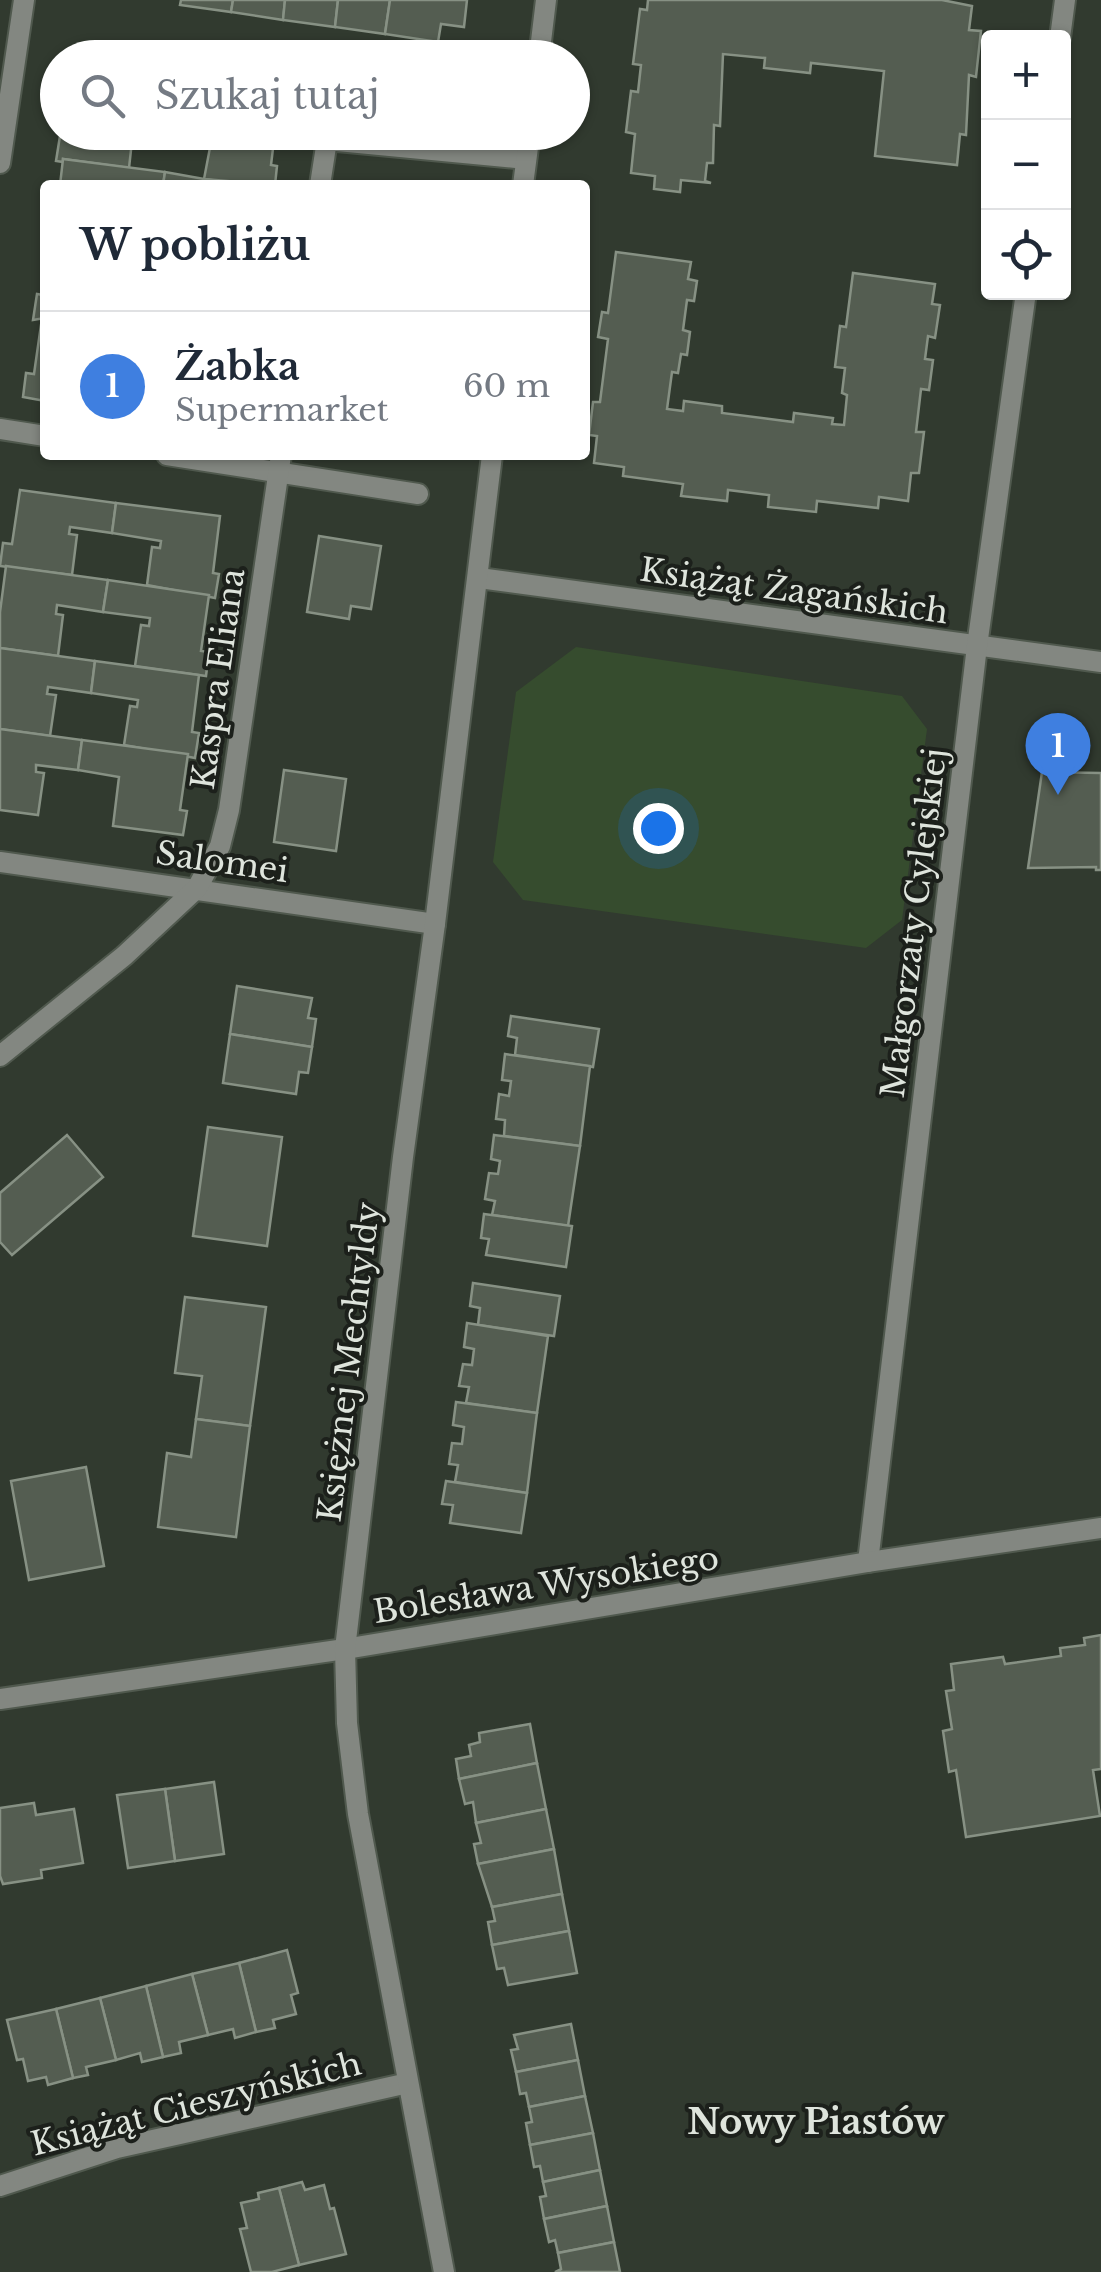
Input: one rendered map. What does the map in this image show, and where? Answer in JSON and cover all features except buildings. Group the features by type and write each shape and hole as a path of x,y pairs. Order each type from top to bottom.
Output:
{"street":[{"path":"0,164 4,103 24,0"},
{"path":"541,40 546,0"},
{"path":"1061,30 1065,0"},
{"path":"321,180 325,150"},
{"path":"438,150 526,158"},
{"path":"524,180 527,150"},
{"name":"Małgorzaty Cylejskiej","path":"868,1562 977,646 1025,300"},
{"path":"0,429 40,435"},
{"path":"230,460 280,464 418,494"},
{"name":"Księżnej Mechtyldy","path":"444,2272 358,1814 346,1723 345,1649 491,460"},
{"name":"Kaspra Eliana","path":"0,1056 124,956 196,888 220,846 229,810 280,464"},
{"name":"Książąt Żagańskich","path":"478,578 1101,662"},
{"name":"Salomei","path":"0,862 435,924"},
{"name":"Bolesława Wysokiego","path":"0,1699 345,1649 868,1562 1101,1528"},
{"name":"Książąt Cieszyńskich","path":"0,2186 117,2148 408,2083"}],"green space":[{"path":"576,647 902,696 927,729 902,920 866,948 523,900 493,862 516,692"}],"place":[{"name":"Żabka","path":"1058,795"}],"district":[{"name":"Nowy Piastów","path":"816,2121"}]}
